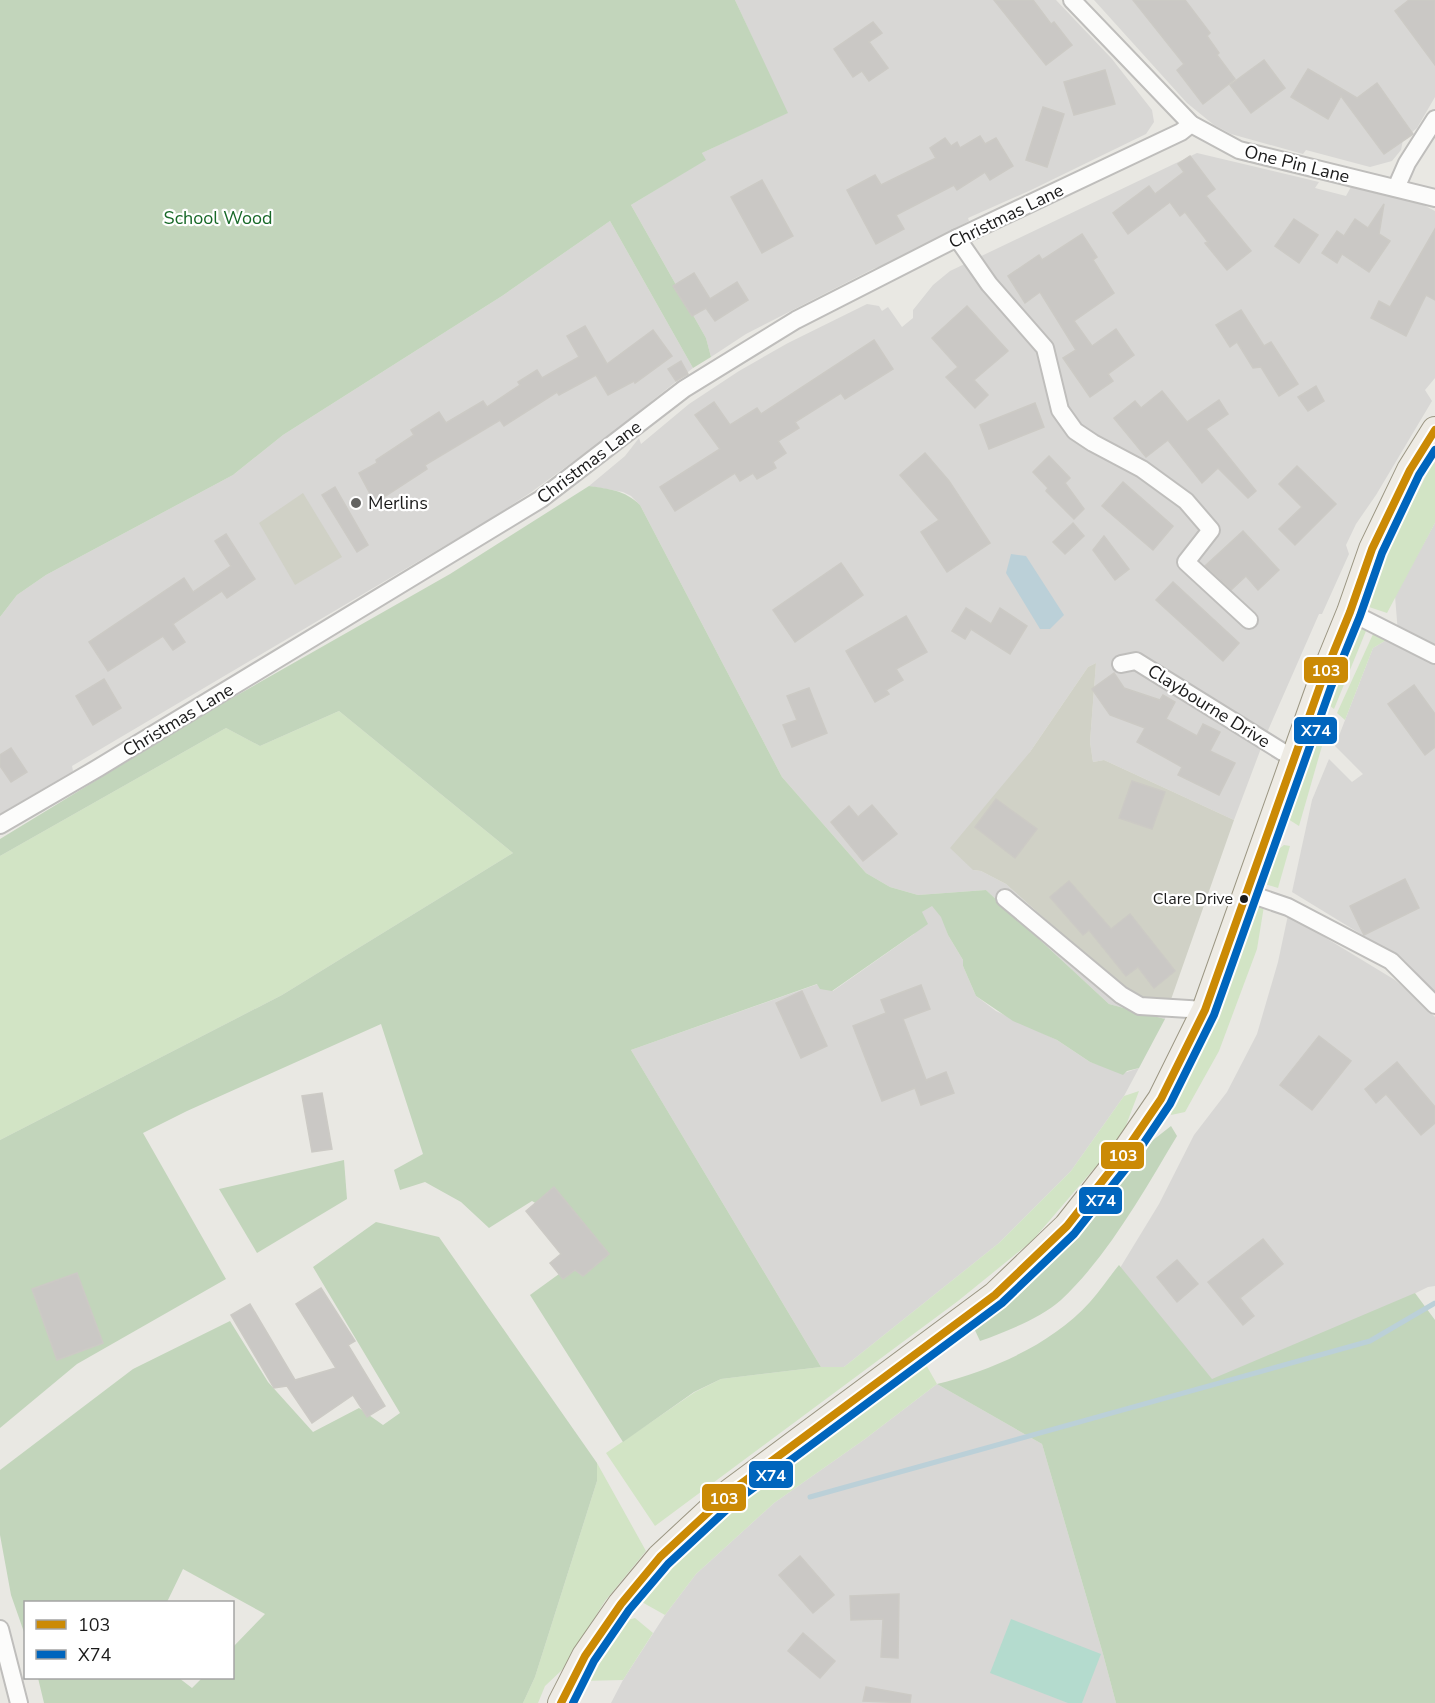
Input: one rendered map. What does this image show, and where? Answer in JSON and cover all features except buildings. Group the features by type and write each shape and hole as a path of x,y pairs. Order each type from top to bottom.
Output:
{"main road":[{"path":"561,1703 585,1656 621,1604 660,1557 729,1492 994,1296 1067,1226 1122,1156 1161,1099 1205,1010 1321,683 1350,612 1372,549 1410,470 1435,430"}],"street":[{"name":"One Pin Lane","path":"1072,0 1191,124 1239,150 1435,198"},
{"path":"1396,188 1407,163 1435,119"},
{"name":"Christmas Lane","path":"0,825 541,499 684,389 786,326 957,238 1181,132 1191,124"},
{"path":"957,238 989,284 1046,348 1060,410 1075,431 1150,475 1186,501 1211,530 1186,562 1249,620"},
{"path":"1350,612 1435,655"},
{"name":"Claybourne Drive","path":"1121,664 1137,661 1294,759"},
{"path":"1247,893 1288,907 1391,961 1435,1005"},
{"path":"1005,898 1121,995 1140,1006 1205,1010"},
{"path":"0,1629 18,1703"}],"shaded area":[{"path":"735,0 1056,0 1112,59 1152,110 1154,122 1146,134 968,218 969,221 890,263 873,269 746,334 711,357 706,338 631,205 705,160 702,153 787,113"},
{"path":"1094,0 1435,0 1435,97 1417,128 1403,140 1401,150 1392,161 1370,167 1306,150 1303,154 1231,134 1214,125 1187,103"},
{"path":"1197,153 1319,182 1315,188 1346,196 1352,185 1410,198 1435,211 1435,378 1425,390 1432,401 1356,524 1346,545 1349,554 1322,614 1319,614 1266,735 1234,820 1104,760 1093,762 1090,742 1096,663 1088,667 1030,752 973,870 981,871 1006,884 1138,1002 1168,1008 1165,1019 1109,1004 986,890 918,895 890,887 866,873 782,777 640,505 623,492 589,486 625,456 639,438 641,444 689,404 739,371 788,343 867,304 879,306 882,311 888,307 902,327 913,318 913,310 933,285 950,271"},
{"path":"610,221 693,368 607,437 490,519 72,766 73,771 0,814 0,617 17,595 46,575 233,475 283,435 502,296"},
{"path":"303,493 342,557 295,585 259,523"},
{"path":"1435,523 1435,993 1405,961 1292,892 1312,800 1329,759 1352,782 1363,774 1335,746 1373,648 1398,633 1395,596"},
{"path":"1096,663 1090,742 1093,762 1104,760 1234,820 1168,1008 1138,1002 1006,884 981,871 973,870 950,848 1030,752 1088,667"},
{"path":"932,905 942,917 948,935 963,960 963,966 976,996 996,1011 1057,1040 1090,1062 1124,1073 1139,1068 1124,1096 1071,1171 999,1243 844,1367 821,1367 631,1050 818,984 833,991 914,934 922,912"},
{"path":"1288,915 1395,980 1435,1017 1435,1286 1428,1287 1219,1390 1120,1268 1159,1204 1194,1135 1227,1092 1257,1034 1278,962"},
{"path":"937,1384 1042,1444 1116,1703 611,1703 623,1680 665,1615 696,1574 774,1503 865,1439"}],"green space":[{"name":"School Wood","path":"0,0 735,0 788,113 702,153 706,160 631,205 706,338 711,357 693,368 610,221 502,296 283,435 233,475 46,575 17,595 0,617"},
{"path":"1435,458 1435,523 1387,613 1369,607 1372,582"},
{"path":"589,486 623,493 640,505 782,777 866,873 890,887 918,895 986,890 1109,1004 1165,1019 1139,1068 1127,1071 1123,1075 1090,1062 1057,1040 1013,1021 976,996 963,966 963,960 948,935 941,917 932,906 922,912 928,924 832,991 820,989 817,984 631,1050 821,1367 721,1379 694,1392 623,1442 530,1295 577,1261 585,1272 605,1257 560,1194 542,1207 532,1201 489,1228 461,1202 425,1182 400,1190 394,1170 423,1154 381,1024 143,1133 226,1279 77,1364 0,1428 0,1140 282,995 513,853 339,711 260,746 226,728 0,856 0,839 218,706 450,574"},
{"path":"1357,625 1368,626 1334,709 1325,702"},
{"path":"1374,632 1388,639 1373,648 1345,720 1337,713"},
{"path":"339,711 513,853 282,995 0,1140 0,856 226,728 260,746"},
{"path":"1315,739 1324,739 1299,826 1288,819"},
{"path":"1284,845 1290,846 1278,888 1265,884 1274,853"},
{"path":"1264,906 1257,949 1219,1051 1185,1112 1171,1115 1172,1104 1190,1071 1256,907"},
{"path":"1139,1091 1122,1136 1032,1241 958,1301 655,1526 606,1453 695,1392 721,1379 821,1367 844,1367 999,1243 1071,1171 1124,1096"},
{"path":"1171,1126 1177,1136 1152,1179 1110,1243 1078,1283 1053,1307 1033,1319 980,1341 972,1324 1061,1247 1123,1181 1148,1144"},
{"path":"344,1160 347,1199 257,1253 219,1189"},
{"path":"376,1222 439,1237 597,1463 597,1481 535,1677 523,1703 44,1703 38,1679 180,1679 192,1688 201,1679 234,1679 234,1646 265,1614 183,1569 167,1601 24,1601 24,1632 11,1595 0,1535 0,1470 133,1369 230,1321 268,1382 313,1432 359,1408 383,1425 400,1413 313,1267"},
{"path":"1119,1265 1212,1379 1415,1293 1435,1320 1435,1703 1116,1703 1042,1444 937,1384 999,1363 1039,1343 1074,1317 1094,1297"},
{"path":"925,1363 937,1384 865,1439 774,1503 696,1574 665,1615 640,1601 682,1551 751,1487"},
{"path":"597,1463 646,1551 605,1601 563,1669 545,1686 538,1703 523,1703 535,1677 597,1481"},
{"path":"635,1618 653,1633 623,1680 581,1681 624,1621"},
{"path":"1011,1619 1101,1654 1082,1703 1068,1703 990,1673"}],"water":[{"path":"1011,554 1026,556 1064,615 1050,629 1040,629 1006,573"}],"waterway":[{"path":"810,1497 1370,1341 1435,1303"}],"transit line":[{"name":"103","path":"561,1703 585,1656 621,1604 660,1557 730,1492 995,1295 1067,1226 1122,1156 1161,1099 1205,1010 1321,683 1350,612 1372,549 1410,470 1435,430"},
{"name":"X74","path":"573,1703 594,1661 629,1610 668,1564 737,1500 1002,1303 1074,1234 1131,1162 1170,1104 1214,1015 1331,687 1360,616 1382,553 1419,475 1435,450"}],"place":[{"name":"Merlins","path":"356,503"},
{"name":"Clare Drive","path":"1244,899"}]}
